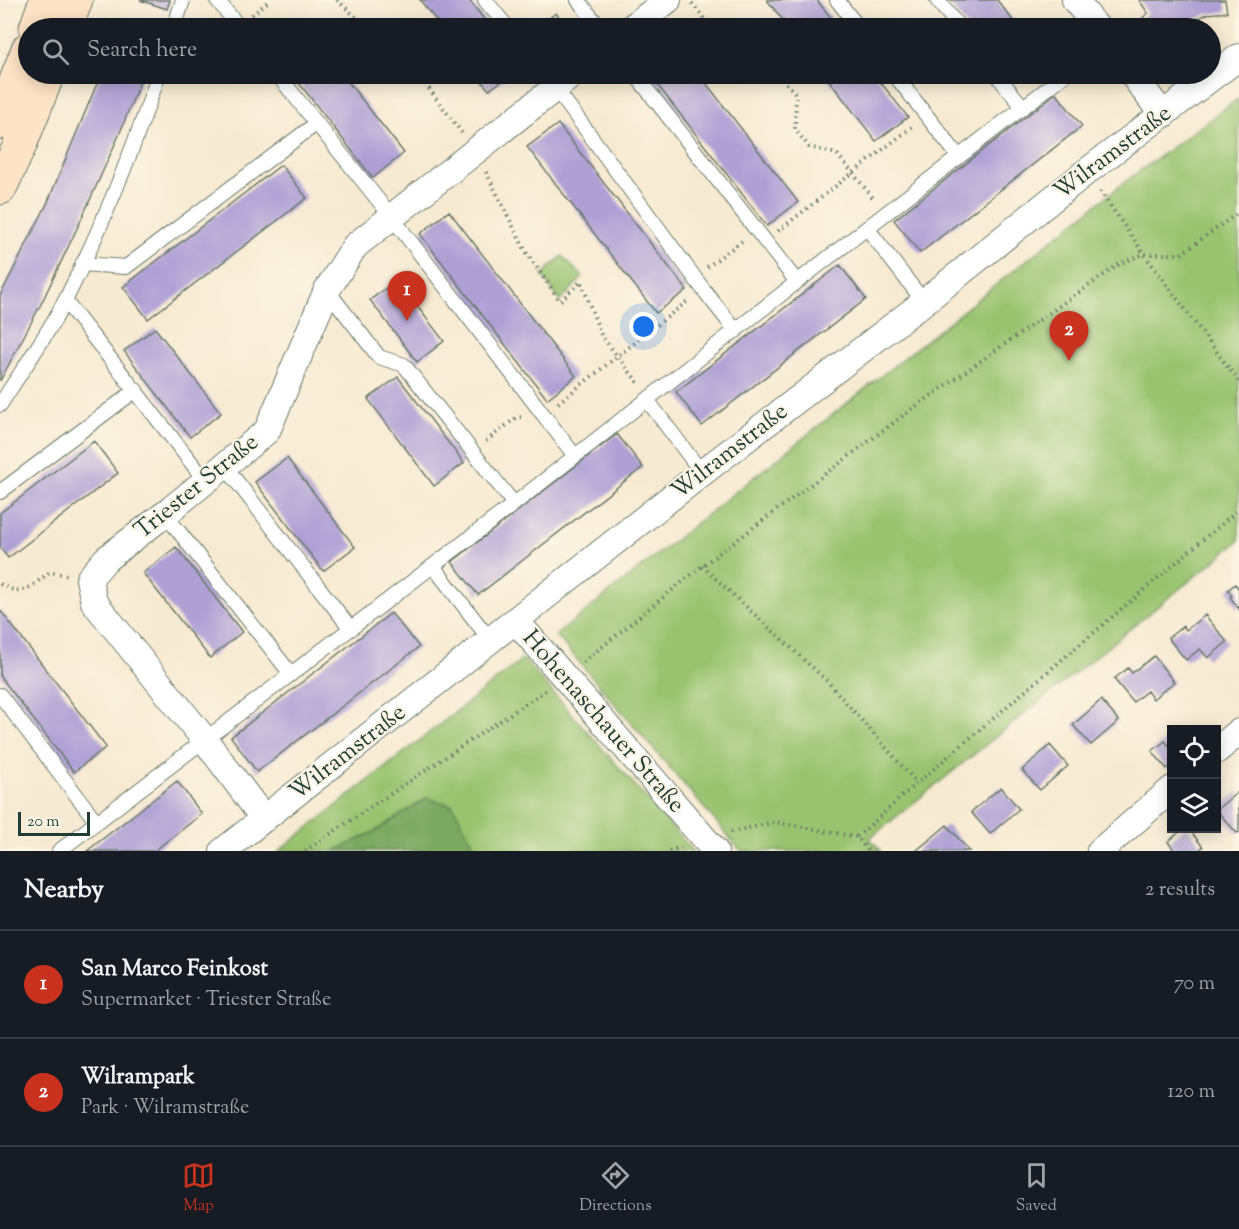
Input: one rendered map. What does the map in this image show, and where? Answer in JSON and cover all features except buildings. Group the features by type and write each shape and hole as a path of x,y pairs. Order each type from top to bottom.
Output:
{"main road":[{"path":"40,18 46,0"},
{"path":"69,18 76,0"},
{"path":"0,123 18,75"},
{"path":"0,188 21,145 44,84"}],"street":[{"path":"644,18 668,0"},
{"path":"1074,0 1089,18"},
{"name":"Wilramstraße","path":"1221,71 1239,57"},
{"name":"Triester Straße","path":"89,579 106,559 267,431 327,290 354,246 475,150 551,84"},
{"path":"1140,84 1163,115"},
{"name":"Wilramstraße","path":"223,851 702,473 924,302 1086,172 1204,84"},
{"path":"89,579 94,602 205,740 264,819"},
{"name":"Hohenaschauer Straße","path":"516,621 710,845"},
{"path":"1221,747 1239,732"},
{"path":"1100,851 1167,793"}],"lane":[{"path":"177,18 183,0"},
{"path":"217,0 232,18"},
{"path":"485,0 500,18"},
{"path":"578,0 592,18"},
{"path":"837,0 851,18"},
{"path":"937,0 952,18"},
{"path":"0,405 65,301 108,208 156,84"},
{"path":"285,84 391,216 575,456"},
{"path":"562,84 702,289 736,332"},
{"path":"643,84 797,282"},
{"path":"902,84 959,157"},
{"path":"1004,84 1023,106"},
{"path":"59,851 514,504 1053,84"},
{"path":"82,264 126,267 317,123"},
{"path":"867,228 924,302"},
{"path":"327,290 379,357 404,365 514,504"},
{"path":"65,301 136,390 215,473 351,629"},
{"path":"0,492 136,390"},
{"path":"649,399 702,473"},
{"path":"165,514 291,674"},
{"path":"433,566 491,640"},
{"path":"0,695 96,821"}],"path":[{"path":"337,0 357,18"},
{"path":"689,0 703,18"},
{"path":"426,84 475,150 526,252 560,301 581,281 601,335 649,399"},
{"path":"787,84 796,94 795,129 808,147 837,154 886,214"},
{"path":"1086,172 1239,382"},
{"path":"305,851 564,678 702,566 912,410 1122,263 1144,254 1181,254 1239,212"},
{"path":"857,837 917,783 1239,509"},
{"path":"702,566 828,681 917,783"},
{"path":"0,584 10,590 25,591 50,573 89,579"},
{"path":"669,851 710,845 776,822 857,837 868,851"}],"green space":[{"path":"1239,98 1239,541 870,838 881,851 741,851 556,635 1126,181"},
{"path":"562,256 583,277 560,301 542,275"},
{"path":"523,659 693,851 279,851"},
{"path":"427,798 453,806 477,851 335,851 374,832"}],"place":[{"name":"San Marco Feinkost","path":"407,321"},
{"name":"Wilrampark","path":"1069,361"}]}
